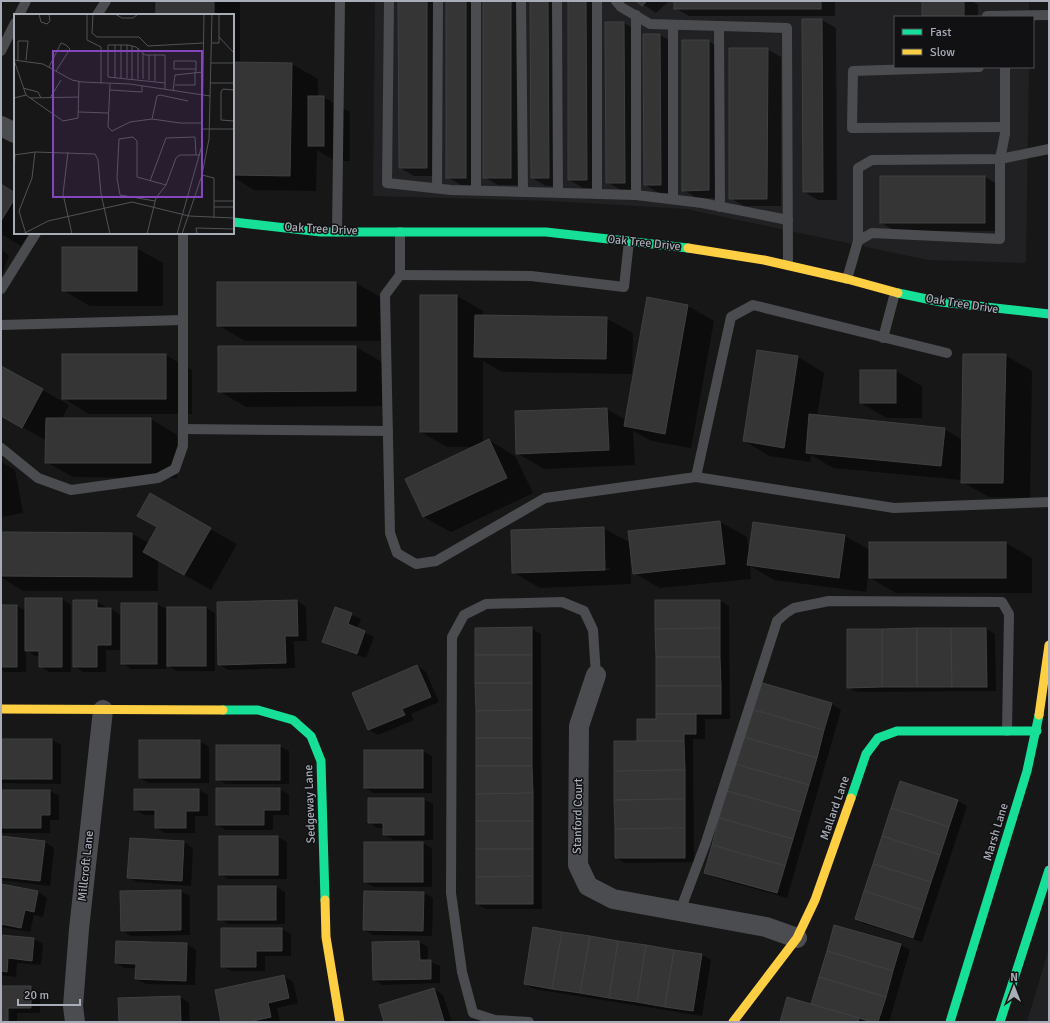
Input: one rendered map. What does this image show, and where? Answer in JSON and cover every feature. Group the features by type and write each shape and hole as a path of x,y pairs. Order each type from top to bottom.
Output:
{"street":[{"path":"1,126 14,132"},
{"name":"Oak Tree Drive","path":"234,222 321,232 546,232 630,241 688,248 788,265 847,279 895,293 1002,310 1049,314"},
{"name":"Marsh Lane","path":"950,1022 1027,771 1037,732 1049,645"},
{"name":"Stanford Court","path":"596,675 580,726 578,865 588,886 613,899 766,927 797,938"},
{"name":"Sedgeway Lane","path":"1,709 258,710 294,720 311,736 321,761 326,937 340,1022"},
{"name":"Millcroft Lane","path":"75,1022 73,1006 79,929 103,710"},
{"name":"Mallard Lane","path":"733,1022 797,938 815,900 866,754 878,738 897,732 1037,732"},
{"path":"1000,1022 1049,870"}],"lane":[{"path":"20,14 26,1"},
{"path":"98,14 106,1"},
{"path":"337,232 340,1"},
{"path":"389,1 388,183 476,190 636,195 673,199 788,220"},
{"path":"437,188 438,1"},
{"path":"476,1 476,190"},
{"path":"521,1 523,192"},
{"path":"557,1 558,192"},
{"path":"597,1 597,194"},
{"path":"616,1 621,7 650,24 787,28 788,265"},
{"path":"987,16 1049,15"},
{"path":"636,16 636,195"},
{"path":"1,51 14,25"},
{"path":"673,25 673,199"},
{"path":"719,26 720,207"},
{"path":"948,68 853,71 852,128 1005,127"},
{"path":"858,240 872,233 1000,239 1000,159 1005,127 1005,68"},
{"path":"847,279 858,240 858,168 872,160 1000,159 1049,149"},
{"path":"400,232 400,275 385,295 390,533 397,553 416,564 436,561 545,498 696,477 894,508 1049,502"},
{"path":"1,289 35,234"},
{"path":"1,448 38,478 70,490 158,478 176,469 183,446 183,234"},
{"path":"400,275 531,276 624,287 630,241"},
{"path":"883,338 895,293"},
{"path":"696,477 731,317 753,305 947,353"},
{"path":"1,325 183,320"},
{"path":"183,428 388,431"},
{"path":"680,911 706,842 777,621 794,608 829,601 1002,602 1009,614 1007,732"},
{"path":"529,1022 495,1020 473,1013 462,972 451,893 452,637 464,615 486,604 562,602 584,611 593,630 596,675"}],"shaded area":[{"path":"375,1 1029,1 1029,16 894,16 894,68 1029,68 1026,263 928,260 686,209 551,201 373,196"},
{"path":"1049,948 1049,1022 1027,1022"}],"building":[{"path":"156,1 214,1 214,14 156,14"},
{"path":"398,1 427,1 427,168 399,168"},
{"path":"446,1 466,1 466,178 446,178"},
{"path":"483,1 511,1 511,178 483,178"},
{"path":"530,1 548,1 549,178 531,178"},
{"path":"568,1 586,1 587,180 568,180"},
{"path":"636,1 647,1 642,6"},
{"path":"674,1 821,1 821,9 674,9"},
{"path":"922,1 964,1 964,16 922,16"},
{"path":"802,19 822,19 823,192 803,192"},
{"path":"605,22 624,22 625,183 606,183"},
{"path":"643,34 660,34 661,185 644,185"},
{"path":"682,40 709,40 709,190 682,191"},
{"path":"729,48 768,48 767,199 729,199"},
{"path":"234,62 292,63 290,176 234,175"},
{"path":"308,96 324,96 324,146 308,146"},
{"path":"880,176 985,176 985,223 880,223"},
{"path":"1,184 14,192 14,200 1,221"},
{"path":"62,247 137,247 137,291 62,291"},
{"path":"217,282 356,282 356,326 217,326"},
{"path":"420,295 457,295 457,432 420,432"},
{"path":"647,297 688,305 665,434 624,426"},
{"path":"475,315 607,317 606,359 474,357"},
{"path":"218,346 356,346 356,391 218,392"},
{"path":"757,350 798,356 784,448 743,441"},
{"path":"62,354 166,354 166,399 62,399"},
{"path":"963,354 1006,354 1003,483 961,483"},
{"path":"1,366 43,389 22,428 1,416"},
{"path":"860,370 896,370 896,403 860,403"},
{"path":"607,408 609,450 516,454 515,411"},
{"path":"809,414 945,428 941,466 806,453"},
{"path":"46,418 151,418 151,463 45,463"},
{"path":"489,439 507,478 423,517 405,479"},
{"path":"150,493 211,528 184,575 143,552 157,527 137,516"},
{"path":"720,521 725,564 633,574 628,531"},
{"path":"753,522 845,535 839,578 747,565"},
{"path":"604,527 605,570 512,573 511,530"},
{"path":"1,532 132,533 132,577 1,576"},
{"path":"869,542 1006,542 1006,578 869,578"},
{"path":"25,598 62,598 62,667 39,667 39,651 25,651"},
{"path":"73,600 97,600 97,608 111,608 111,645 97,645 97,667 73,667"},
{"path":"297,600 298,636 285,636 286,663 218,665 217,602"},
{"path":"655,600 720,600 720,628 655,629"},
{"path":"121,603 157,603 157,664 121,664"},
{"path":"1,605 17,605 17,667 1,667"},
{"path":"167,607 206,607 206,666 167,666"},
{"path":"335,607 352,613 348,624 365,631 357,654 322,642"},
{"path":"532,627 532,655 475,655 475,628"},
{"path":"720,628 720,657 656,657 655,629"},
{"path":"917,628 917,687 882,687 882,629"},
{"path":"917,628 951,628 952,687 917,687"},
{"path":"951,628 986,628 987,687 952,687"},
{"path":"847,629 882,629 882,687 847,688"},
{"path":"475,655 532,655 532,683 475,683"},
{"path":"656,657 720,657 721,686 656,686"},
{"path":"417,665 431,697 402,709 405,715 368,730 352,693"},
{"path":"759,682 832,703 824,730 751,709"},
{"path":"475,683 532,683 532,710 476,711"},
{"path":"656,686 721,686 721,714 656,714"},
{"path":"751,709 824,730 817,758 743,737"},
{"path":"532,710 532,738 476,738 476,711"},
{"path":"656,714 696,714 696,734 684,734 684,741 637,741 637,719 656,719"},
{"path":"743,737 817,758 809,785 735,764"},
{"path":"476,738 532,738 532,766 476,766"},
{"path":"1,739 52,739 52,779 1,779"},
{"path":"139,740 200,740 200,778 139,778"},
{"path":"614,741 684,741 685,770 614,771"},
{"path":"216,745 280,745 280,780 216,780"},
{"path":"364,750 423,750 423,788 364,788"},
{"path":"735,764 809,785 801,812 727,791"},
{"path":"476,766 532,766 533,793 476,794"},
{"path":"685,770 685,799 614,800 614,771"},
{"path":"900,781 958,800 949,827 891,808"},
{"path":"216,788 280,788 280,810 264,810 264,825 216,825"},
{"path":"134,789 199,789 199,811 186,811 186,828 155,828 155,810 134,810"},
{"path":"1,790 50,790 50,815 41,815 41,828 1,828"},
{"path":"727,791 801,812 793,839 719,818"},
{"path":"533,793 533,821 476,821 476,794"},
{"path":"368,798 424,798 424,835 383,835 383,823 368,823"},
{"path":"685,799 685,828 615,829 614,800"},
{"path":"891,808 949,827 940,855 882,836"},
{"path":"719,818 793,839 785,866 712,845"},
{"path":"476,821 533,821 533,849 476,849"},
{"path":"685,828 685,858 615,858 615,829"},
{"path":"1,836 45,841 40,881 1,877"},
{"path":"219,836 278,836 278,875 219,875"},
{"path":"882,836 940,855 931,882 873,864"},
{"path":"130,838 184,841 182,881 127,878"},
{"path":"364,842 423,842 423,882 364,882"},
{"path":"712,845 785,866 777,893 704,873"},
{"path":"476,849 533,849 533,876 476,877"},
{"path":"873,864 931,882 922,910 864,891"},
{"path":"533,876 533,904 476,904 476,877"},
{"path":"1,884 38,891 34,912 25,910 21,928 1,924"},
{"path":"218,886 276,886 276,920 218,920"},
{"path":"181,890 181,930 121,931 120,891"},
{"path":"364,891 424,892 423,931 363,930"},
{"path":"864,891 922,910 913,938 855,919"},
{"path":"834,925 901,944 893,971 827,951"},
{"path":"533,927 562,932 552,989 524,984"},
{"path":"221,928 282,928 282,951 256,951 256,967 221,967"},
{"path":"562,932 590,936 580,993 552,989"},
{"path":"1,935 34,938 32,961 8,958 7,972 1,971"},
{"path":"590,936 618,941 609,998 580,993"},
{"path":"116,941 187,943 186,981 135,979 136,964 115,963"},
{"path":"419,941 420,960 431,960 431,979 373,980 372,942"},
{"path":"618,941 646,945 637,1002 609,998"},
{"path":"646,945 674,950 665,1007 637,1002"},
{"path":"674,950 702,954 693,1011 665,1007"},
{"path":"827,951 893,971 886,997 819,977"},
{"path":"284,975 289,998 268,1003 271,1017 248,1022 221,1022 215,990"},
{"path":"819,977 886,997 878,1022 872,1022 811,1004"},
{"path":"1,986 31,986 31,1008 8,1008 8,1022 1,1022"},
{"path":"434,988 444,1021 384,1022 379,1005"},
{"path":"180,996 181,1022 119,1022 118,998"},
{"path":"787,997 859,1018 858,1022 780,1022"}],"traffic: fast":[{"path":"234,222 321,232 546,232 688,248"},
{"path":"898,293 941,302 1049,314"},
{"path":"223,710 258,710 293,720 311,736 321,761 325,900"},
{"path":"950,1022 1027,771 1039,715"},
{"path":"851,798 866,754 878,738 897,731 1037,731"},
{"path":"1000,1022 1049,870"}],"traffic: slow":[{"path":"688,248 764,260 847,279 898,293"},
{"path":"1039,715 1049,645"},
{"path":"1,709 223,710"},
{"path":"733,1022 797,938 815,900 851,798"},
{"path":"325,900 326,937 340,1022"}]}
